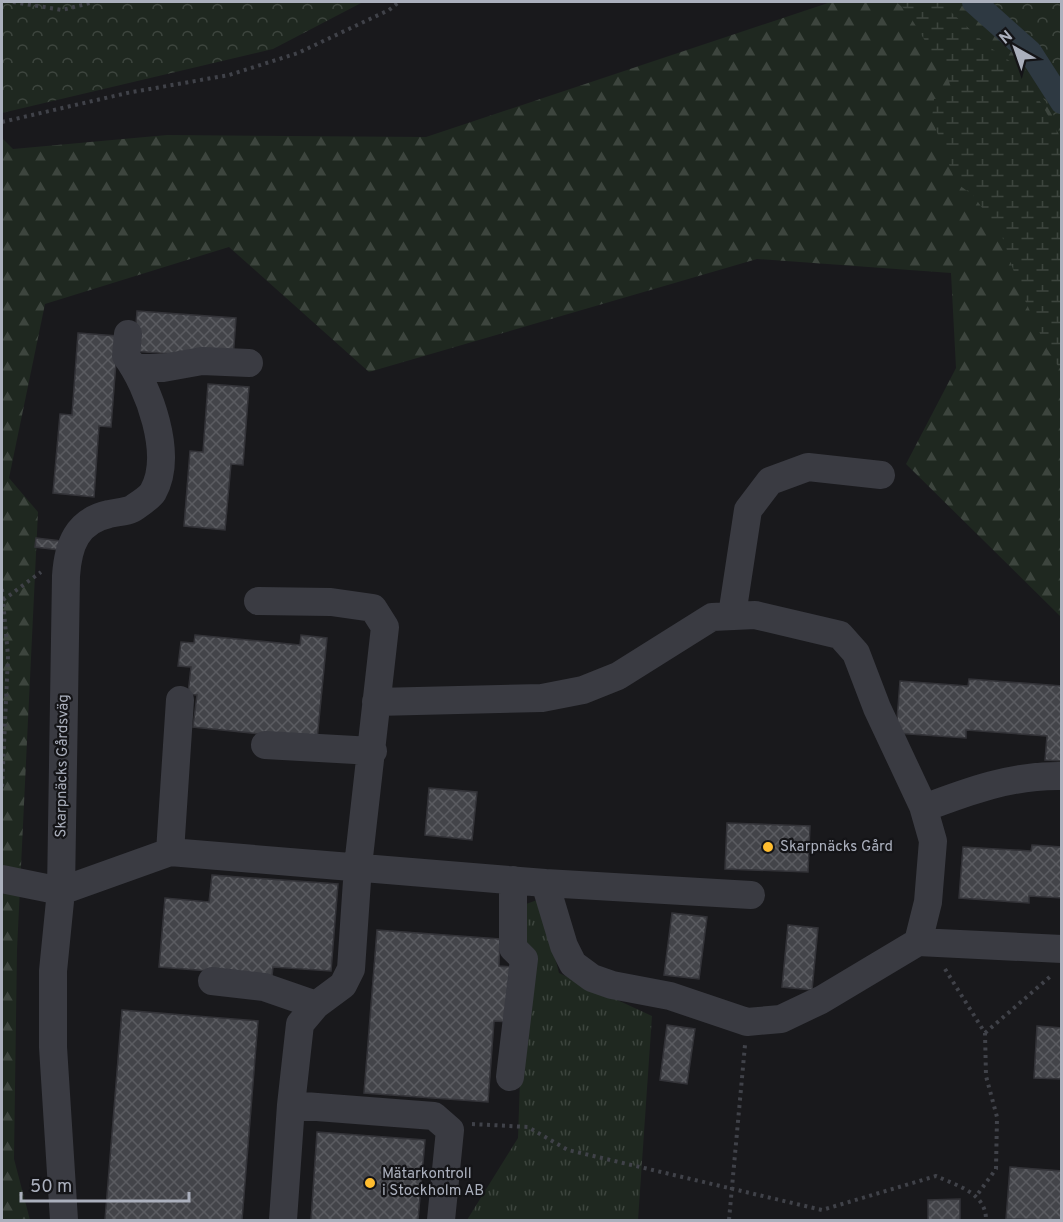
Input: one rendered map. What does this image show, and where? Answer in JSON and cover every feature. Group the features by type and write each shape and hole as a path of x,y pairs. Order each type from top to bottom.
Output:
{"street":[{"name":"Skarpnäcks Gårdsväg","path":"64,1221 53,1047 53,971 61,891 67,553 75,534 94,518 133,509 153,492 160,467 162,444 134,368 126,356 128,334"},
{"path":"134,368 164,368 202,361 249,363"},
{"path":"732,615 747,510 770,481 808,467 881,475"},
{"path":"258,601 330,602 373,608 384,627 373,751 358,866 351,969 343,985 316,1005 300,1024 291,1105 283,1221"},
{"path":"376,702 542,698 583,690 618,676 712,617 755,615 840,635 856,653 877,708 924,808 933,841 928,902 918,942"},
{"path":"170,852 180,700"},
{"path":"265,745 373,751"},
{"path":"924,808 987,785 1036,775 1062,776"},
{"path":"2,879 61,891 170,852 545,883 751,895"},
{"path":"510,1077 524,959 513,948 513,880"},
{"path":"545,883 564,946 573,964 592,978 612,985 670,996 747,1022 781,1018 821,1000 918,942 1062,949"},
{"path":"212,981 264,987 316,1005"},
{"path":"291,1105 434,1116 444,1123 450,1130 441,1221"}],"path":[{"path":"13,2 62,10 94,2"},
{"path":"2,122 127,93 229,75 298,53 388,10 399,2"},
{"path":"3,601 67,553"},
{"path":"2,589 8,656 2,789"},
{"path":"918,942 950,973 985,1033 986,1076 997,1117 996,1169 977,1195"},
{"path":"985,1033 1062,967"},
{"path":"729,1221 747,1022"},
{"path":"444,1123 528,1127 568,1150 822,1210 936,1176 977,1195 986,1214 986,1221"}],"green space":[{"path":"2,2 363,2 273,49 2,113"},
{"path":"831,2 1061,2 1061,617 906,464 956,368 951,273 757,259 369,372 229,247 45,304 9,478 38,512 17,950 14,1159 30,1220 2,1220 2,138 13,149 167,135 426,137"},
{"path":"896,2 940,2 988,46 1011,62 1030,84 1061,138 1061,367 1047,349 1019,287 1002,236 973,195 956,183 932,119 934,99 946,97 951,88 944,65 932,52 906,10"},
{"path":"958,2 1061,2 1061,127 1018,58"},
{"path":"540,899 559,973 652,1016 638,1220 467,1220 518,1138 526,904"}],"building":[{"path":"137,311 236,318 233,359 134,351"},
{"path":"78,333 118,336 111,427 99,426 94,497 53,493 60,414 72,415"},
{"path":"208,384 249,387 243,465 231,464 225,530 184,526 190,451 203,452"},
{"path":"36,538 61,541 59,550 35,547"},
{"path":"195,635 300,645 301,635 327,638 317,740 193,727 197,695 188,694 191,667 178,666 181,642 194,643"},
{"path":"969,679 1062,686 1062,761 1045,760 1047,736 966,730 966,738 896,733 900,681 968,686"},
{"path":"429,788 477,792 472,840 425,835"},
{"name":"Skarpnäcks Gård","path":"727,823 810,826 808,872 725,869"},
{"path":"1032,845 1062,847 1062,898 1029,896 1029,903 959,898 963,847 1031,851"},
{"path":"212,875 338,884 331,971 273,967 272,976 159,967 165,898 209,902"},
{"path":"672,913 707,917 699,979 664,975"},
{"path":"788,925 818,928 812,990 782,987"},
{"path":"377,930 500,939 499,966 516,967 512,1022 494,1021 488,1102 364,1093"},
{"path":"122,1010 258,1021 242,1220 105,1220"},
{"path":"667,1025 695,1029 687,1084 660,1080"},
{"path":"1037,1026 1062,1028 1062,1079 1034,1078"},
{"path":"317,1132 425,1140 418,1220 311,1220"},
{"path":"1010,1167 1062,1171 1062,1220 1006,1219"},
{"path":"960,1199 960,1220 928,1220 928,1200"}],"waterway":[{"path":"974,2 1030,52 1062,102"}],"place":[{"name":"Skarpnäcks Gård","path":"768,847"},
{"name":"Mätarkontroll i Stockholm AB","path":"370,1183"}]}
